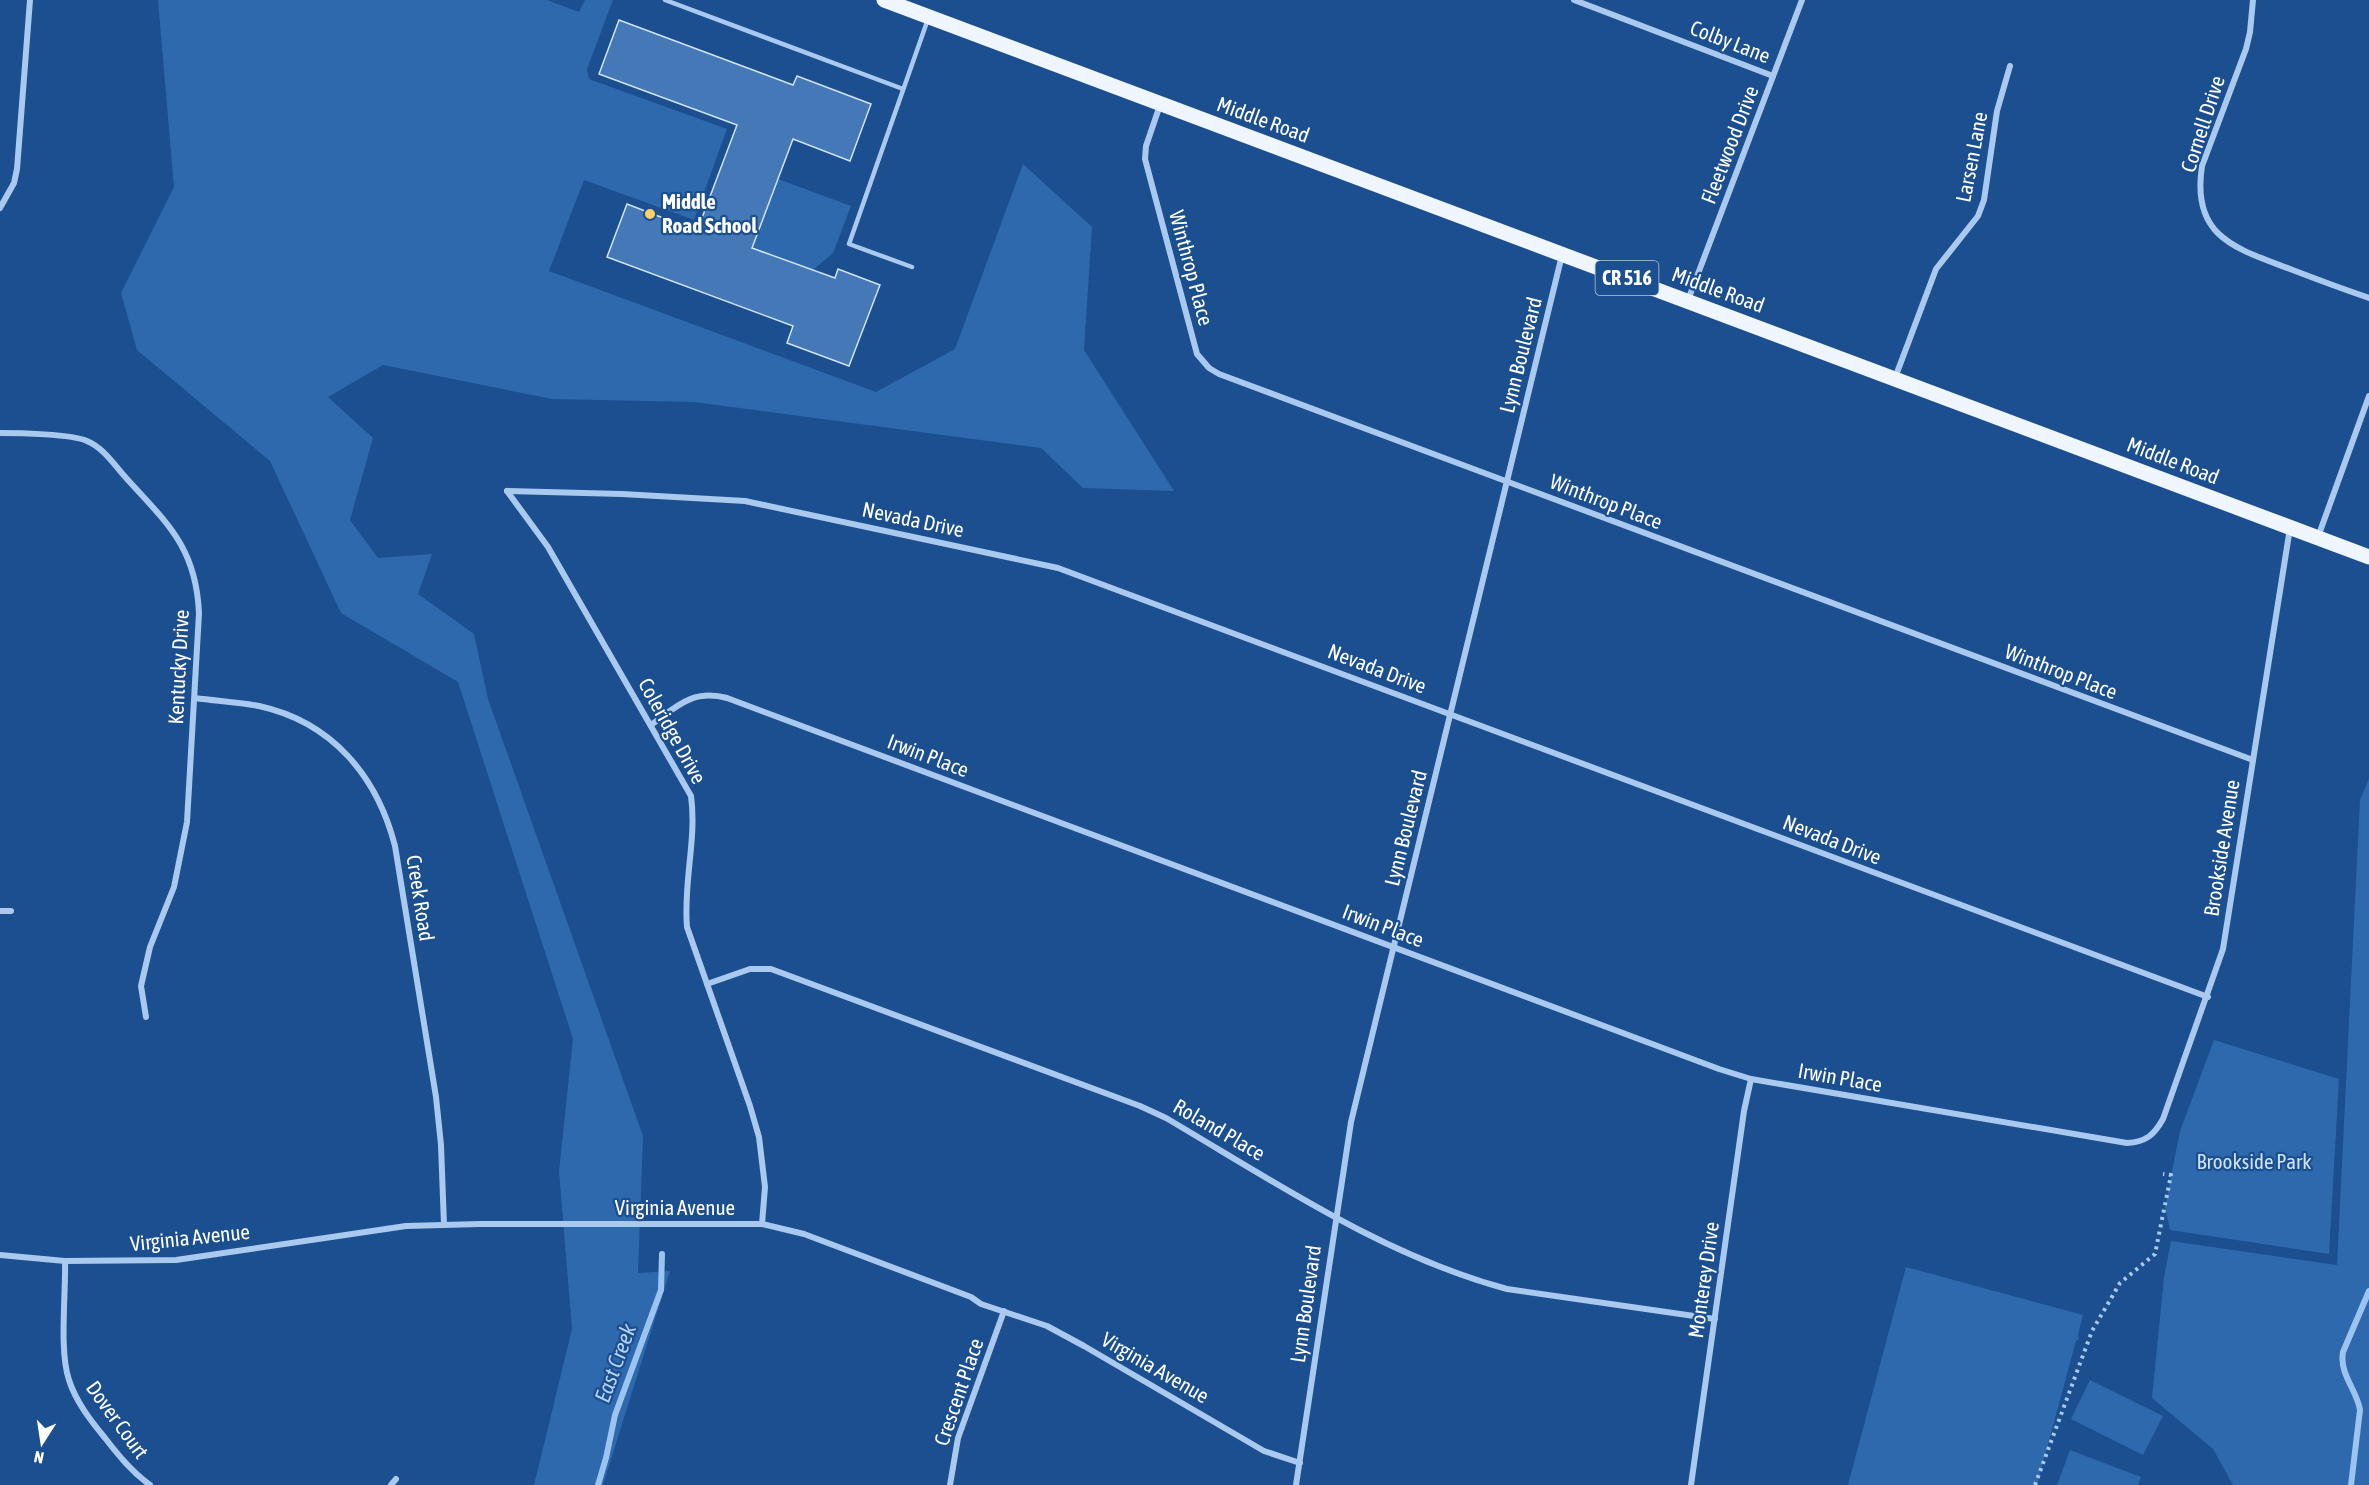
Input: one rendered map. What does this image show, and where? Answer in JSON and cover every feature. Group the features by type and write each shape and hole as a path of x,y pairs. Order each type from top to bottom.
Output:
{"main road":[{"name":"Middle Road","path":"884,0 2369,556"}],"street":[{"path":"0,208 2,200 14,183 17,169 30,0"},
{"name":"Colby Lane","path":"1574,0 1773,76"},
{"name":"Fleetwood Drive","path":"1688,301 1802,0"},
{"name":"Cornell Drive","path":"2253,0 2246,49 2202,165 2200,192 2207,218 2217,233 2240,250 2369,298"},
{"name":"Larsen Lane","path":"1895,378 1936,269 1978,216 1984,200 1997,111 2010,66"},
{"name":"Winthrop Place","path":"1161,104 1146,146 1145,159 1188,326 1197,354 1209,368 1219,374 2253,760"},
{"name":"Lynn Boulevard","path":"1296,1485 1351,1122 1562,254"},
{"path":"2318,537 2369,396"},
{"name":"Kentucky Drive","path":"0,434 24,433 89,441 101,450 174,531 188,556 198,591 195,698 187,822 174,887 150,947 141,986 146,1017"},
{"name":"Nevada Drive","path":"507,491 622,494 745,501 1058,568 2208,997"},
{"name":"Coleridge Drive","path":"507,491 548,547 691,796 694,816 685,906 687,927 759,1137 764,1163 765,1187 762,1224"},
{"name":"Brookside Avenue","path":"2127,1143 2142,1143 2155,1134 2163,1119 2223,950 2290,527"},
{"name":"Irwin Place","path":"651,725 680,704 699,695 712,694 727,698 1750,1079 2127,1143"},
{"name":"Creek Road","path":"195,698 258,706 307,723 348,755 367,778 380,800 389,821 395,846 436,1096 441,1145 444,1225"},
{"path":"0,911 11,911"},
{"name":"Roland Place","path":"707,984 750,969 771,969 1140,1106 1166,1118 1378,1240 1489,1284 1716,1319"},
{"name":"Monterey Drive","path":"1691,1485 1750,1079"},
{"name":"Virginia Avenue","path":"0,1255 65,1261 176,1260 383,1228 444,1225 762,1224 804,1234 1047,1326 1264,1451 1300,1462"},
{"name":"Dover Court","path":"65,1261 63,1342 68,1378 90,1418 129,1468 150,1485"},
{"name":"Crescent Place","path":"950,1485 958,1438 1004,1311"},
{"path":"391,1485 396,1479"}],"lane":[{"path":"665,0 903,89"},
{"path":"912,267 849,244 929,17"}],"path":[{"path":"2036,1485 2092,1331 2120,1282 2156,1254 2171,1175 2163,1174"}],"green space":[{"path":"158,0 547,0 579,12 585,0 613,0 587,69 589,79 727,129 694,220 584,180 549,271 876,392 955,349 1023,164 1092,227 1084,350 1174,491 1083,488 1041,448 694,402 552,399 383,365 328,397 373,438 350,520 378,558 432,554 418,594 474,634 488,699 643,1136 638,1273 670,1271 603,1485 534,1485 572,1329 559,1171 573,1039 458,682 341,613 270,461 137,350 121,293 174,187"},
{"path":"778,179 851,206 833,253 813,270 752,248"},
{"path":"2369,779 2369,1485 2233,1485 2213,1449 2152,1398 2164,1277 2171,1241 2337,1265 2360,800"},
{"name":"Brookside Park","path":"2214,1040 2339,1079 2329,1254 2170,1230 2165,1207 2180,1131"},
{"path":"1906,1267 2083,1315 2079,1339 2076,1341 2037,1485 1848,1485"},
{"path":"2090,1380 2163,1416 2143,1455 2071,1419"},
{"path":"2070,1450 2141,1477 2138,1485 2057,1485"}],"building":[{"path":"619,20 793,85 797,76 871,104 850,161 793,139 752,248 835,278 838,269 880,285 849,366 787,343 793,326 607,257 627,204 697,231 737,125 599,74"}],"waterway":[{"name":"East Creek","path":"598,1485 615,1415 661,1290 662,1254"},
{"path":"2351,1485 2360,1410 2342,1360 2343,1352 2369,1291"}],"place":[{"name":"Middle Road School","path":"650,214"}]}
